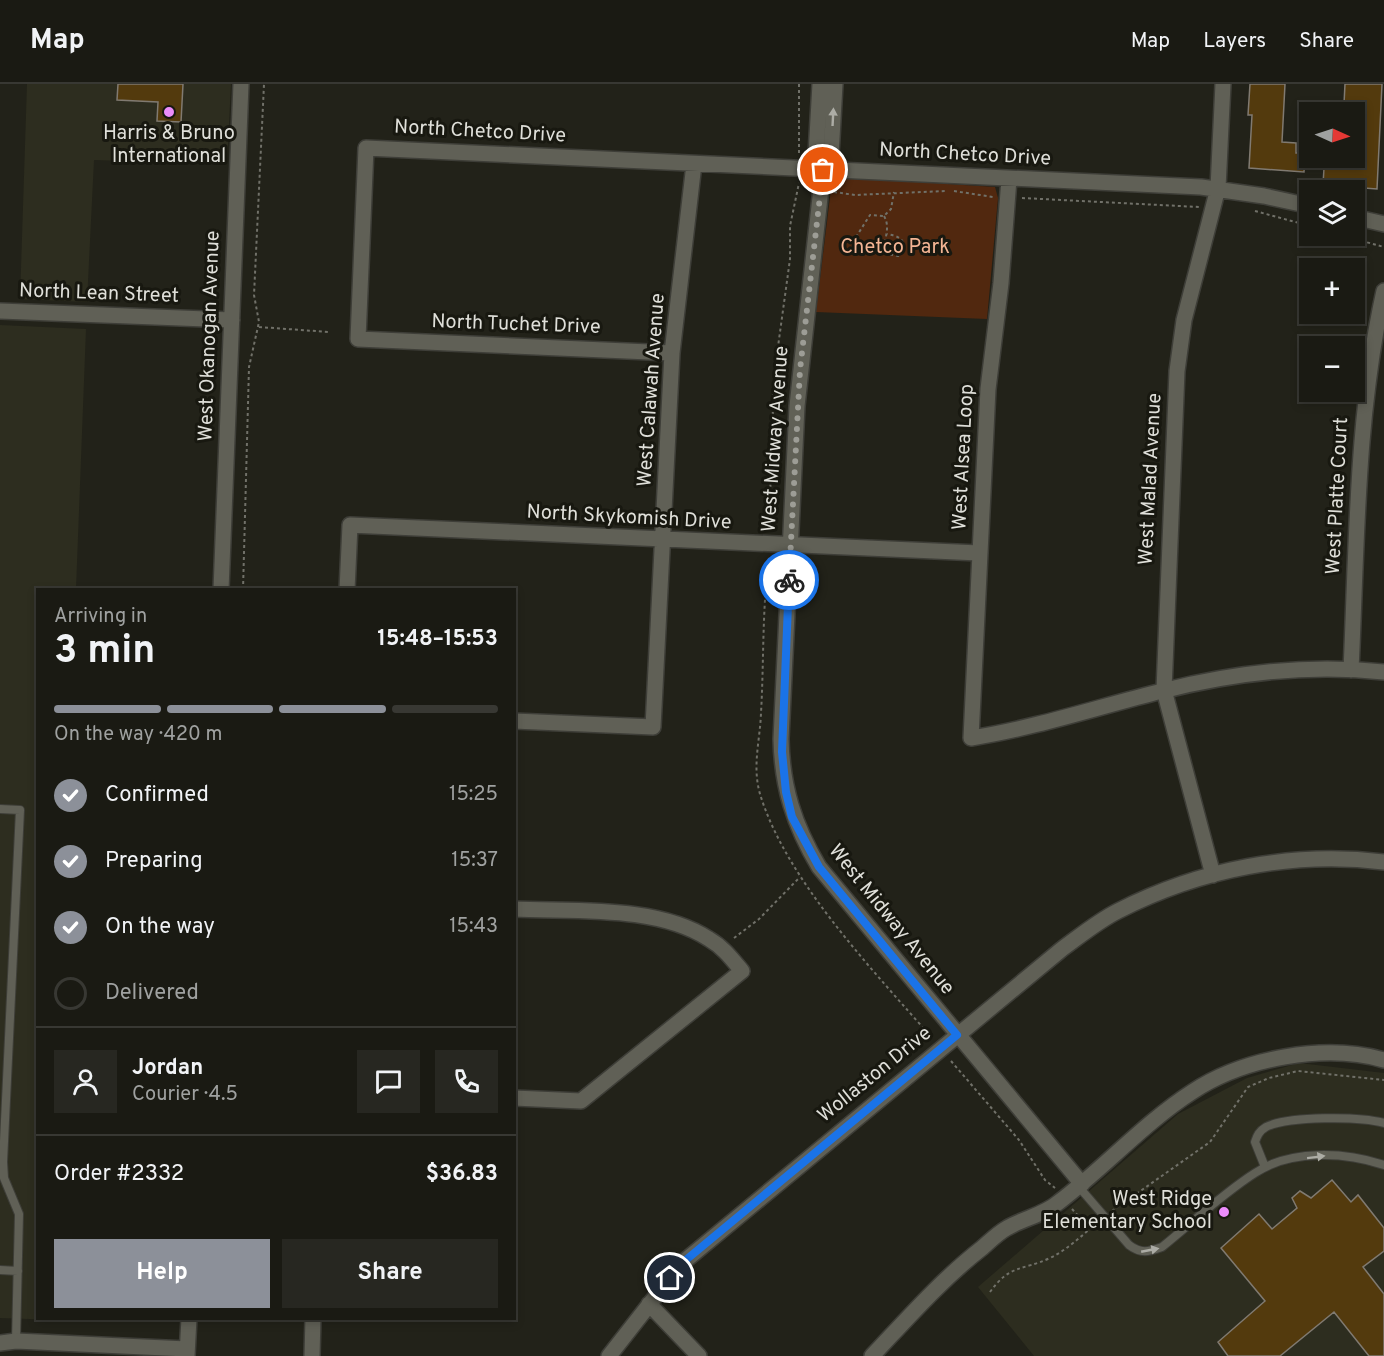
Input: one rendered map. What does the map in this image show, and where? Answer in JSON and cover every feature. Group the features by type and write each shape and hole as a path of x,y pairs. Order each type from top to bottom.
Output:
{"street":[{"name":"West Okanogan Avenue","path":"221,588 241,84"},
{"name":"West Midway Avenue","path":"820,84 816,154 823,170 822,191 800,370 781,739 782,766 792,817 819,867 1081,1185"},
{"name":"West Midway Avenue","path":"823,170 831,156 835,84"},
{"name":"West Malad Avenue","path":"1214,875 1164,690 1177,370 1184,320 1218,188 1223,84"},
{"name":"North Chetco Drive","path":"358,339 366,148 1218,188 1299,204"},
{"name":"West Calawah Avenue","path":"516,721 653,727 672,352 694,164"},
{"name":"West Alsea Loop","path":"1009,179 988,390 971,738 1000,734 1164,690"},
{"path":"1365,220 1384,224"},
{"name":"West Platte Court","path":"1351,670 1364,403 1384,291"},
{"name":"North Lean Street","path":"0,311 232,320"},
{"name":"North Tuchet Drive","path":"358,339 672,352"},
{"name":"North Skykomish Drive","path":"347,588 350,525 979,553"},
{"path":"1164,690 1274,672 1351,670 1384,672"},
{"name":"Wollaston Drive","path":"609,1356 681,1264 1062,949 1117,912 1167,890 1256,865 1308,859 1384,862"},
{"path":"516,909 641,915 667,920 709,938 742,971 581,1101 516,1098"},
{"path":"872,1356 953,1270 1006,1228 1051,1209 1162,1113 1193,1090 1228,1074 1266,1062 1303,1054 1343,1053 1384,1060"},
{"path":"649,1304 699,1356"},
{"path":"0,1336 16,1341 187,1352 189,1320"},
{"path":"312,1356 313,1320"},
{"path":"0,1344 16,1341"}],"lane":[{"path":"0,809 20,810 3,1162 4,1179 19,1214 16,1341"},
{"path":"1266,1167 1255,1142 1264,1128 1279,1123 1315,1119 1349,1118 1384,1123"},
{"path":"1081,1185 1104,1217 1129,1245 1138,1252 1147,1252 1162,1247 1255,1173 1266,1167 1286,1160 1326,1155 1347,1156 1384,1165"},
{"path":"0,1270 18,1271"}],"path":[{"path":"243,588 249,367 259,327 254,295 264,84"},
{"path":"799,84 799,169 774,376 769,545 760,732 755,771 760,794 772,825 813,896 1019,1140 1045,1180 1090,1229"},
{"path":"822,191 855,195 953,191 1082,203 1116,201 1213,207"},
{"path":"856,237 870,215 884,216 891,209 894,192"},
{"path":"1255,211 1299,223"},
{"path":"884,216 888,226 884,244 887,254 891,256 902,253 904,245 901,239 887,234"},
{"path":"1365,242 1384,247"},
{"path":"259,327 329,332"},
{"path":"734,938 759,919 801,877"},
{"path":"990,1292 1001,1277 1012,1270 1051,1257 1210,1142 1248,1087 1269,1077 1298,1071 1384,1080"}],"shaded area":[{"path":"27,84 231,84 227,164 94,160 87,302 20,299"},
{"path":"0,325 86,329 76,588 36,588 36,1319 0,1318"},
{"name":"West Ridge Elementary School","path":"1299,1063 1384,1073 1384,1356 1034,1356 978,1287 1178,1114 1247,1078"}],"green space":[{"name":"Chetco Park","path":"842,179 995,187 998,198 987,319 816,312 831,189"}],"building":[{"name":"Harris & Bruno International","path":"118,84 183,84 181,122 157,121 158,102 117,100"},
{"path":"1250,84 1285,84 1282,142 1296,143 1299,168 1304,168 1304,172 1249,168 1252,115 1248,115"},
{"path":"1345,84 1382,84 1377,189 1365,188 1365,180 1323,180 1324,168 1365,168 1365,102 1344,102"},
{"path":"1332,1180 1351,1202 1358,1195 1384,1228 1384,1251 1363,1267 1384,1294 1384,1356 1369,1356 1334,1312 1280,1356 1228,1356 1218,1342 1265,1301 1221,1248 1259,1214 1272,1229 1297,1208 1292,1198 1300,1191 1311,1198"}],"way so far":[{"path":"789,580 797,406 823,170"}],"place":[{"name":"Harris & Bruno International","path":"169,112"},
{"name":"West Ridge Elementary School","path":"1224,1212"}],"route":[{"path":"670,1278 681,1264 957,1035 819,867 792,817 782,766 781,739 789,580"}]}
